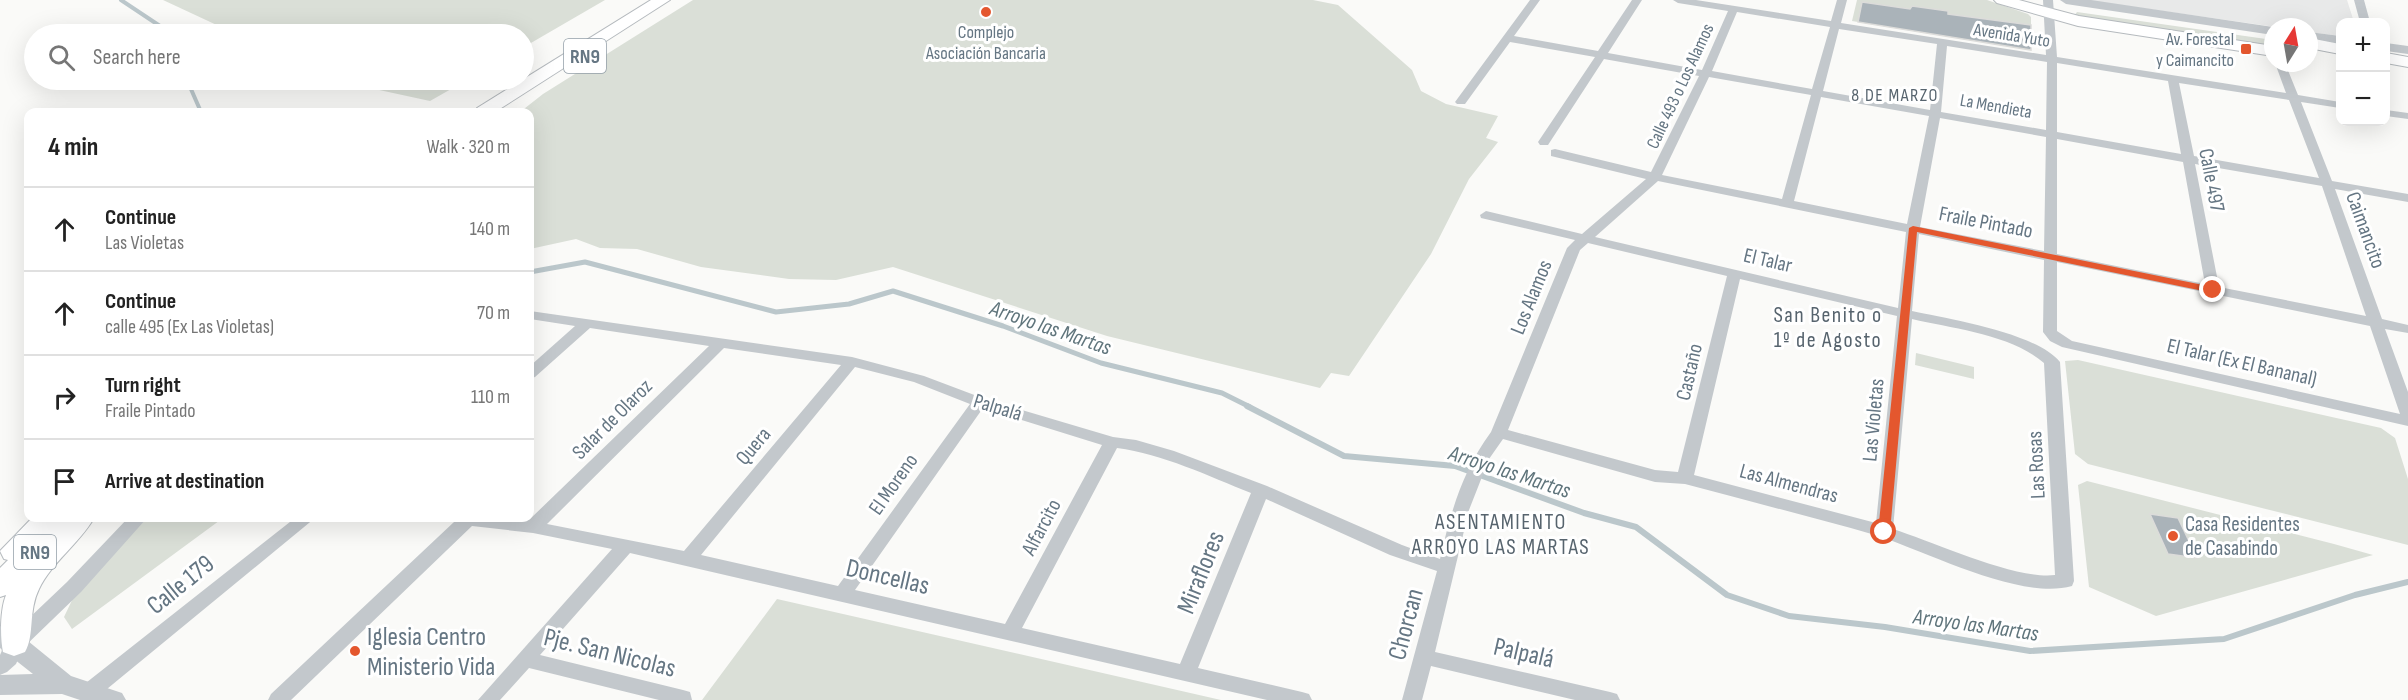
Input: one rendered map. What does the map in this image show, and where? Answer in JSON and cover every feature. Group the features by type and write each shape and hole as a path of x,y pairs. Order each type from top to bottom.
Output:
{"main road":[{"name":"RN9","path":"534,80 662,0"},
{"name":"RN9","path":"534,89 674,0"},
{"path":"2002,0 2264,49"},
{"path":"2057,0 2114,14 2264,37"},
{"path":"2318,45 2336,48"},
{"path":"2318,58 2336,60"},
{"path":"2390,59 2408,62"},
{"path":"2390,69 2408,71"},
{"name":"RN9","path":"489,108 518,90"},
{"name":"RN9","path":"503,108 532,90"},
{"name":"RN9","path":"0,553 34,522"},
{"path":"0,566 45,522"},
{"name":"RN9","path":"0,586 65,522"},
{"path":"5,649 24,590 39,567 77,522"}],"street":[{"path":"1461,102 1536,0"},
{"path":"1544,142 1637,0"},
{"name":"Avenida Yuto","path":"1678,0 2336,104"},
{"path":"1787,203 1842,0"},
{"path":"2066,0 2264,30"},
{"path":"2359,0 2364,18"},
{"path":"2048,7 2052,60 2051,256"},
{"name":"Calle 493 o Los Alamos","path":"1655,177 1706,73 1734,9"},
{"path":"2318,37 2336,39"},
{"name":"La Mendieta","path":"1506,38 2408,198"},
{"name":"Las Violetas","path":"1884,532 1903,312 1913,228 1935,114 1942,42"},
{"path":"2390,48 2408,50"},
{"name":"Caimancito","path":"2284,72 2378,323 2408,414"},
{"name":"Calle 497","path":"2173,78 2213,290"},
{"path":"2390,114 2408,116"},
{"name":"Fraile Pintado","path":"1555,153 1655,177 2408,329"},
{"name":"Los Alamos","path":"1480,458 1499,433 1574,248 1655,177"},
{"name":"El Talar","path":"1486,215 1988,333 2040,352"},
{"name":"El Talar (Ex El Bananal)","path":"2051,256 2050,332 2055,338 2067,344 2408,421"},
{"name":"Castaño","path":"1685,478 1734,274"},
{"name":"Palpalá","path":"534,316 852,362 919,379 979,402 1112,442 1136,445 1168,455 1261,490 1395,550 1448,568"},
{"path":"534,370 587,323"},
{"name":"Salar de Olaroz","path":"533,527 721,342"},
{"name":"Las Rosas","path":"2040,352 2052,362 2065,581"},
{"name":"Quera","path":"688,558 852,362"},
{"name":"El Moreno","path":"843,593 979,402"},
{"name":"Las Almendras","path":"1499,433 1655,476 1685,478 1884,532 2026,579 2056,584 2065,581"},
{"name":"Alfarcito","path":"1010,633 1112,442"},
{"name":"Chorcan","path":"1412,700 1448,568 1460,510 1480,458"},
{"name":"Miraflores","path":"1187,672 1261,490"},
{"path":"101,696 62,684 5,649 74,587 134,522"},
{"name":"Calle 179","path":"101,696 301,522"},
{"path":"278,700 460,522"},
{"name":"Doncellas","path":"495,522 533,527 688,558 1302,700"},
{"path":"488,700 626,545"},
{"name":"Palpalá","path":"1425,657 1610,700"},
{"name":"Pje. San Nicolas","path":"525,659 683,698"},
{"path":"0,685 62,684"}],"shaded area":[{"path":"163,0 605,0 534,41 534,24 215,24"},
{"path":"693,0 1313,0 1338,5 1412,70 1421,91 1446,104 1498,116 1486,138 1498,142 1469,179 1431,254 1349,376 1331,373 1320,388 1107,336 893,267 836,280 789,279 701,267 637,249 600,248 576,239 534,248 534,108 525,108 543,94"},
{"path":"1857,0 1987,0 2028,14 2031,17 2031,25 1948,14 1948,11 1912,6 1910,11 1862,3 1858,22 1852,21"},
{"path":"2085,0 2347,0 2353,18 2336,18 2336,35 2318,33 2318,18 2264,18 2264,25"},
{"path":"2077,12 2264,39 2264,47 2074,16"},
{"path":"379,90 449,90 430,101"},
{"path":"1916,353 1974,367 1974,379 1915,365"},
{"path":"2078,360 2381,428 2395,438 2408,479 2408,545 2088,464 2075,454 2065,361"},
{"path":"2087,481 2373,555 2156,616 2089,587 2078,485"},
{"path":"143,522 218,522 72,629 64,617 75,594"},
{"path":"777,599 1221,700 702,700"}],"building":[{"path":"1862,2 1910,9 1912,6 1948,11 1948,14 2031,25 2031,50 1858,22"},
{"name":"Casa Residentes de Casabindo","path":"2150,514 2178,518 2197,558 2168,554"}],"waterway":[{"name":"Arroyo las Martas","path":"121,0 157,24"},
{"name":"Arroyo las Martas","path":"191,90 199,108"},
{"name":"Arroyo las Martas","path":"534,271 585,262 776,312 849,304 893,291 1003,326 1101,363 1222,393 1250,407"},
{"name":"Arroyo las Martas","path":"1247,406 1344,456 1455,466 1584,513 1636,527 1727,595 1789,616 1885,627 2030,651 2224,639 2355,595 2408,582"}],"place":[{"name":"Complejo Asociación Bancaria","path":"986,12"},
{"name":"Av. Forestal y Caimancito","path":"2246,49"},
{"name":"Casa Residentes de Casabindo","path":"2173,536"},
{"name":"Iglesia Centro Ministerio Vida","path":"355,651"}],"district":[{"name":"8 DE MARZO","path":"1895,95"},
{"name":"San Benito o 1º de Agosto","path":"1828,326"},
{"name":"ASENTAMIENTO ARROYO LAS MARTAS","path":"1501,534"}],"route":[{"path":"1884,532 1903,312 1913,228 2213,290"}]}
